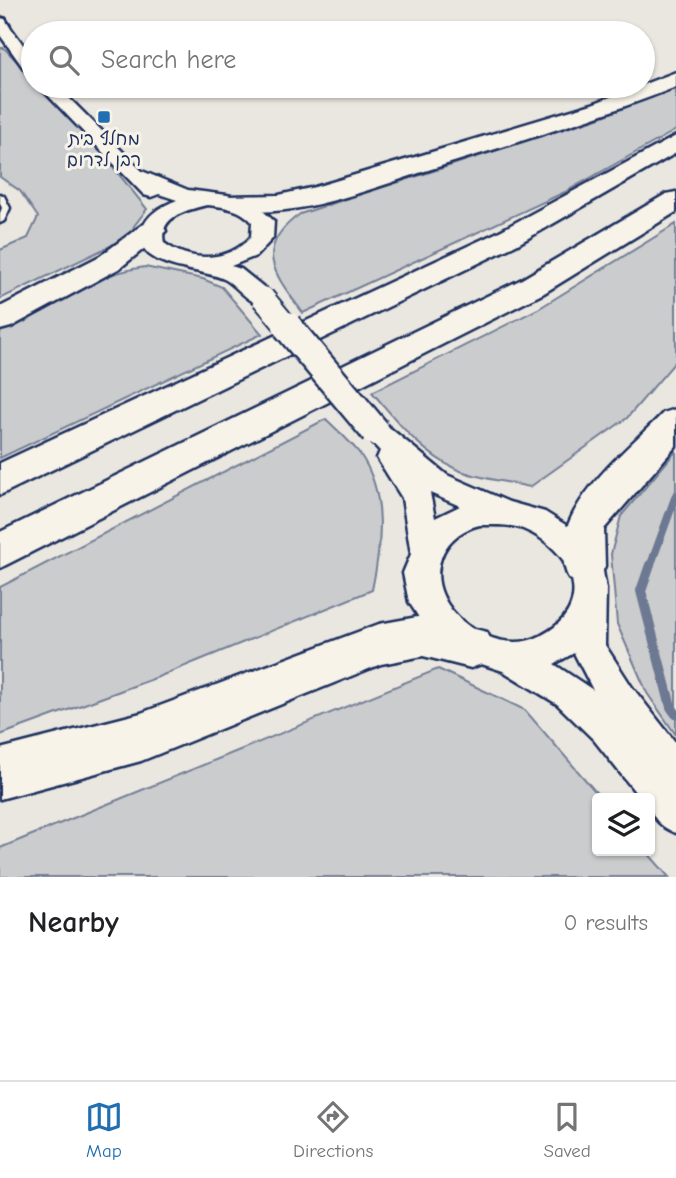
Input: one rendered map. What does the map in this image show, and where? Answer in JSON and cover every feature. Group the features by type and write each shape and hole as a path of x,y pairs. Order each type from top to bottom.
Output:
{"highway":[{"path":"655,87 676,79"},
{"path":"237,202 279,203 321,194 600,109 628,98"},
{"path":"0,480 506,239 676,143"},
{"path":"0,551 533,286 676,200"},
{"path":"0,320 110,262 155,225"},
{"path":"584,566 584,529 593,512 676,422"},
{"path":"0,774 141,737 266,691 379,644 424,636 491,652"}],"main road":[{"path":"4,28 21,52"},
{"path":"58,98 152,192 155,225 151,239 160,253 233,274 263,298 375,431 417,496 425,551 420,580 430,611 454,637 491,652 570,692 607,727 676,813"},
{"path":"139,176 186,196 237,202 248,207 263,221 262,238 256,246 236,259 194,264"},
{"path":"155,225 180,205 211,200"},
{"path":"256,246 252,270 263,298"},
{"path":"375,431 437,483 505,513"},
{"path":"425,551 438,533 456,520 479,513 521,516 552,530 565,540 584,566 590,587 589,649 635,721 676,773"},
{"path":"491,652 529,657 562,645 574,635 589,608"}],"lane":[{"path":"0,195 6,208 0,221"}],"shaded area":[{"path":"0,48 4,48 21,66 21,98 52,98 88,136 147,209 134,226 131,236 0,299 0,250 28,238 38,217 20,191 0,177"},
{"path":"676,87 676,130 565,192 303,313 277,275 272,251 276,239 300,214 598,118 648,98 655,98 655,95"},
{"path":"676,224 676,361 627,418 530,487 473,475 443,462 410,435 372,392 538,309"},
{"path":"145,267 203,279 222,287 262,334 0,458 0,329 89,283 126,270"},
{"path":"326,419 360,454 375,486 380,539 372,590 158,677 0,735 0,587"},
{"path":"676,451 676,735 647,693 617,624 611,554 621,516"},
{"path":"438,669 525,710 597,793 592,793 592,856 650,856 669,877 0,877 0,848"}],"waterway":[{"path":"650,567 676,495"},
{"path":"650,565 641,591 671,707 676,714"}],"place":[{"name":"מחלף בית רבן לדרום","path":"104,117"}]}
